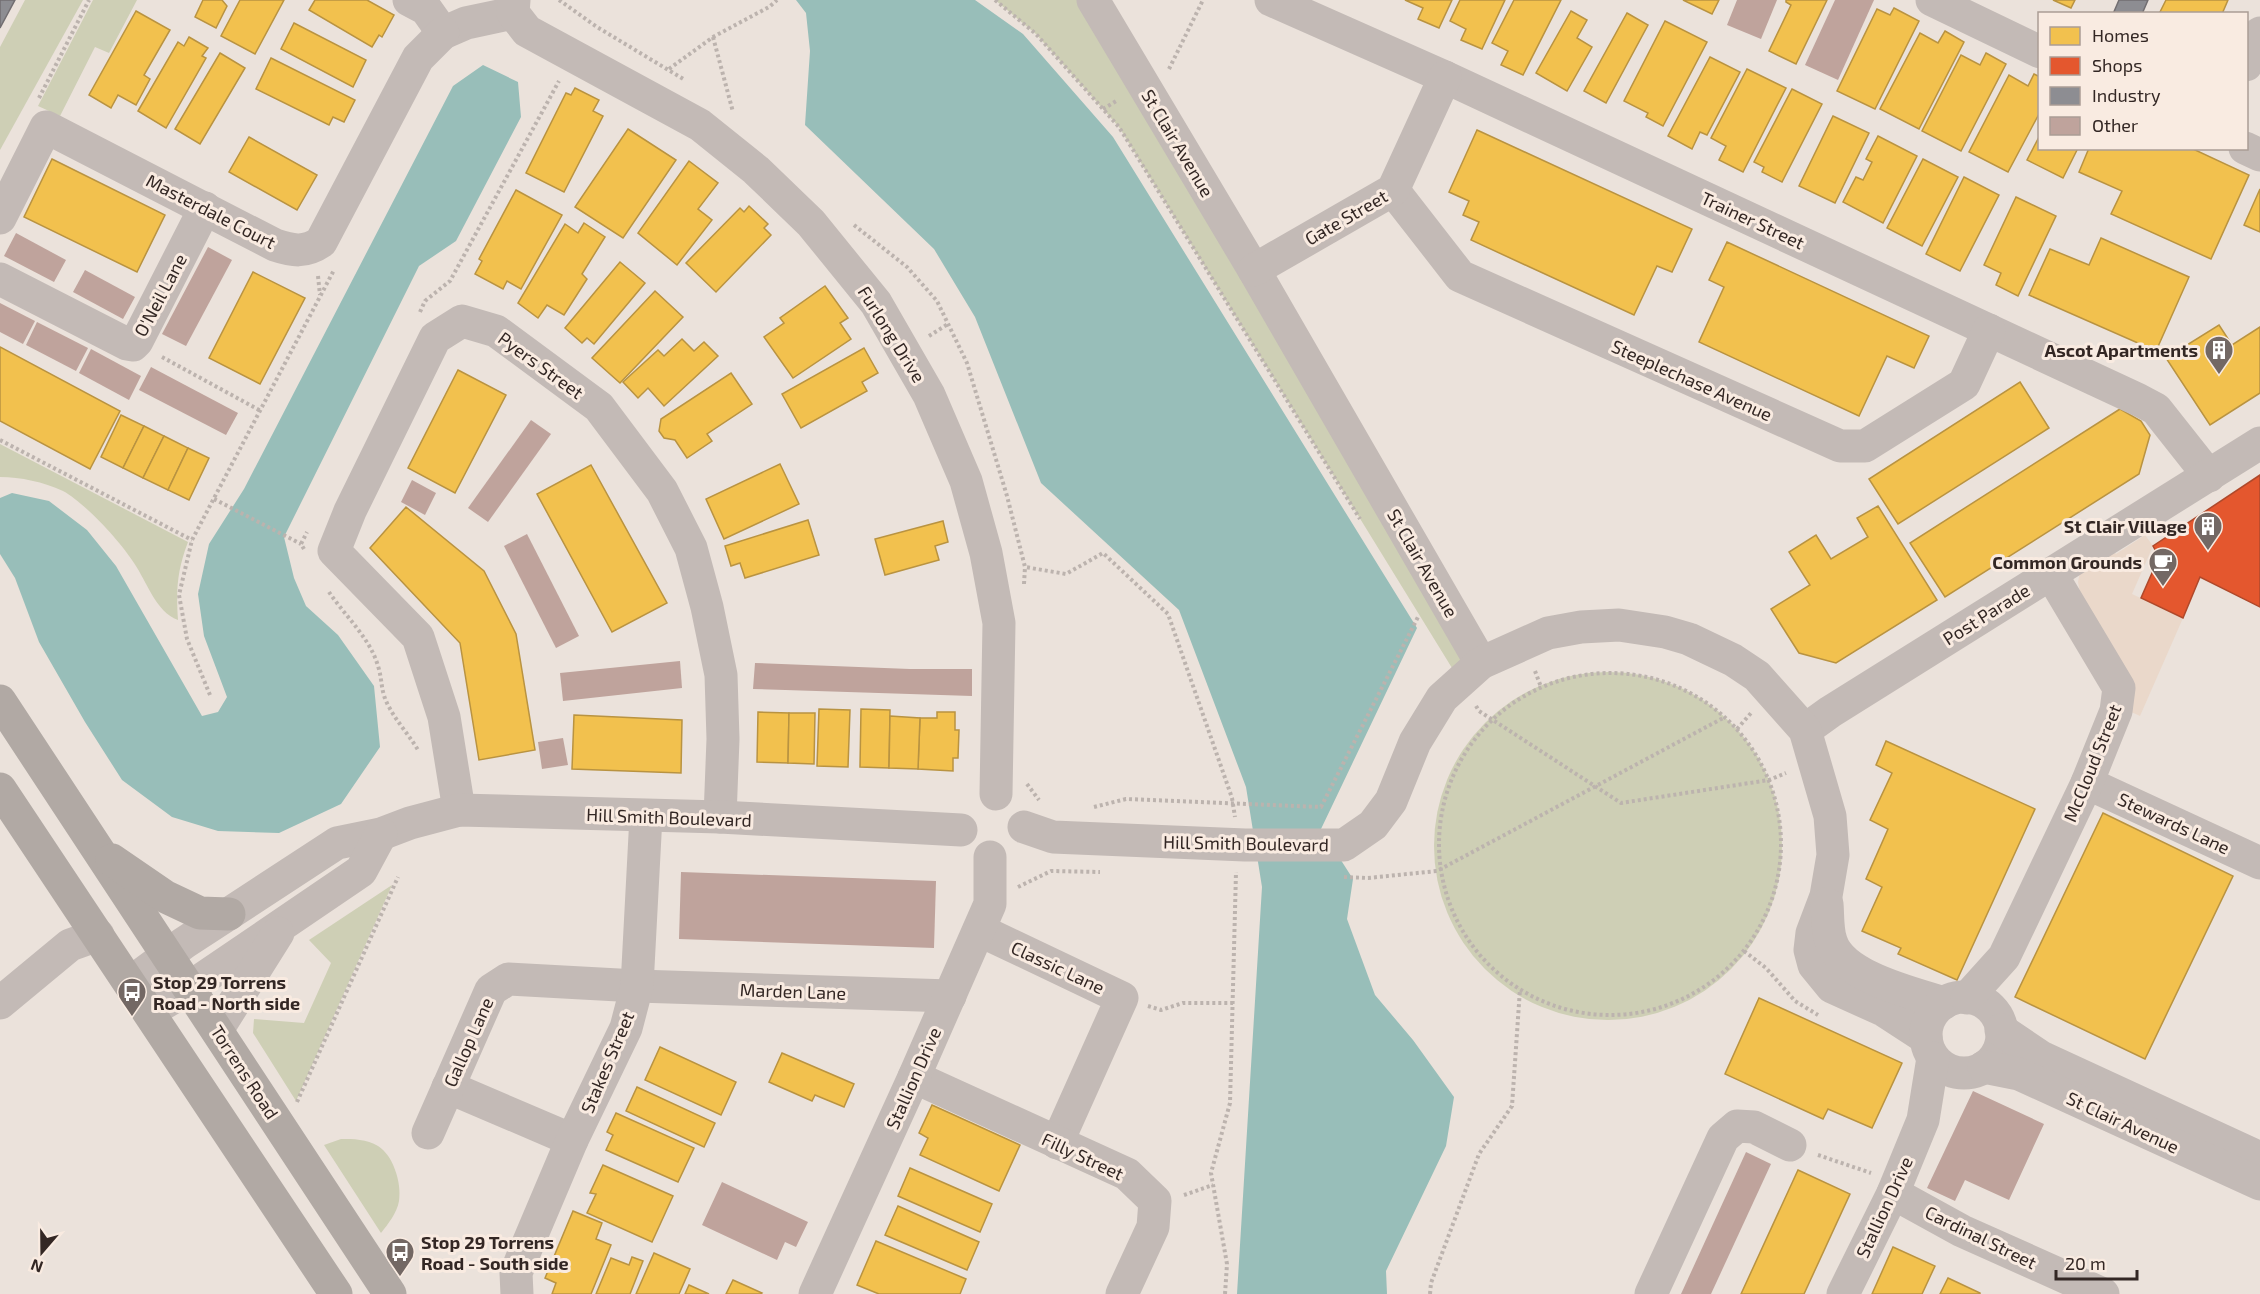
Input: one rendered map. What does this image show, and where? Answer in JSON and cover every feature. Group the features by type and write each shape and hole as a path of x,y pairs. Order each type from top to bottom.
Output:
{"main road":[{"name":"Torrens Road","path":"0,701 390,1294"},
{"path":"0,789 336,1294"},
{"path":"98,850 166,897 200,913 229,914"}],"street":[{"path":"409,0 426,9 442,33 514,6"},
{"name":"St Clair Avenue","path":"1093,0 1254,270 1470,672"},
{"name":"Trainer Street","path":"1270,0 1445,77 2139,399 2156,409 2208,476"},
{"path":"1932,0 2038,51"},
{"name":"Furlong Drive","path":"514,6 526,32 700,125 728,147 756,170 811,223 876,303 929,394 966,481 986,552 999,623 996,794"},
{"name":"Masterdale Court","path":"40,117 275,245 301,251 321,242 418,58 442,33"},
{"path":"2248,63 2260,33"},
{"name":"Gate Street","path":"1254,270 1393,190 1445,77"},
{"path":"0,218 40,117"},
{"name":"Steeplechase Avenue","path":"1393,190 1460,276 1840,446 1865,446 1964,384 1989,330"},
{"name":"O'Neil Lane","path":"0,279 127,344 136,343 205,208"},
{"name":"Pyers Street","path":"459,810 444,717 418,637 334,551 350,511 435,338 462,321 496,331 599,407 662,491 691,548 707,607 721,675 723,739 720,817"},
{"name":"Post Parade","path":"1805,730 1830,712 2260,444"},
{"name":"McCloud Street","path":"1999,1023 2004,957 2087,783 2116,711 2119,688 2051,574"},
{"path":"1470,672 1548,633 1619,625 1665,632 1689,639 1733,660 1757,676 1805,730 1830,816 1833,855 1826,896 1812,933 1810,950 1814,965 1832,987 1883,1010 1929,1048 1938,1064 1951,1071 1975,1070 1997,1054 2001,1044 1999,1023 1984,1004 1886,984 1858,972 1831,943 1826,896"},
{"name":"Hill Smith Boulevard","path":"1033,816 1053,837 1237,862 1344,845 1373,825 1391,801 1415,741 1442,698 1470,672"},
{"name":"Stewards Lane","path":"2087,783 2260,863"},
{"path":"996,794 1013,802 1019,809 1033,816 1017,846 1000,856 990,857 971,849 964,840 961,821 969,804 977,798 996,794"},
{"name":"Hill Smith Boulevard","path":"130,983 337,843 381,834 410,823 459,810 720,817 961,830"},
{"name":"Stakes Street","path":"518,1294 516,1273 572,1140 626,1028 637,986 646,816"},
{"path":"149,1012 189,988 361,871 381,834"},
{"name":"Stallion Drive","path":"815,1294 990,904 990,857"},
{"path":"218,1030 283,924"},
{"name":"Classic Lane","path":"979,930 1122,998 1057,1143"},
{"path":"0,1003 70,945 98,935"},
{"name":"McCloud Street","path":"1956,1000 2004,957"},
{"name":"Gallop Lane","path":"428,1133 491,990 508,979 637,986"},
{"name":"Marden Lane","path":"637,986 950,996"},
{"path":"1929,1048 1930,1018 1956,1000"},
{"name":"St Clair Avenue","path":"1999,1023 2041,1057 2260,1158"},
{"name":"Stallion Drive","path":"1843,1294 1893,1193 1923,1120 1929,1048"},
{"name":"St Clair Avenue","path":"1975,1070 2019,1074 2260,1184"},
{"name":"Stallion Drive","path":"1923,1120 1975,1070"},
{"name":"Filly Street","path":"914,1077 1127,1174 1155,1201 1153,1227 1122,1294"},
{"path":"448,1087 572,1140"},
{"path":"1651,1294 1724,1138 1737,1126 1754,1127 1790,1145"},
{"name":"Cardinal Street","path":"1893,1193 1962,1231 2103,1294"}],"path":[{"path":"40,117 89,0"},
{"path":"559,0 597,27 687,81"},
{"path":"669,69 713,37 769,7 777,0"},
{"path":"995,0 1036,34 1119,127 1364,524"},
{"path":"1164,72 1172,68 1203,0"},
{"path":"713,37 733,113 723,105"},
{"path":"1103,109 1120,98"},
{"path":"848,221 907,267 937,301 967,363 1007,496 1025,567 1066,574 1103,553 1168,614 1234,805 1237,862 1230,1103 1211,1173 1227,1264 1225,1294"},
{"path":"1205,267 1211,263"},
{"path":"210,695 187,639 179,595 192,540 337,265"},
{"path":"317,267 320,296"},
{"path":"136,343 261,411"},
{"path":"0,440 192,540"},
{"path":"214,499 301,544"},
{"path":"1413,605 1425,624"},
{"path":"1086,809 1126,799 1321,807 1419,615"},
{"path":"1470,672 1479,711 1621,803 1769,780 1815,762"},
{"path":"1608,673 1643,676 1665,682 1707,703 1737,729 1757,757 1769,780 1780,822 1781,856 1777,881 1758,930 1744,951 1720,974 1686,997 1664,1006 1639,1012 1590,1013 1542,1000 1520,989 1497,972 1461,927 1449,902 1442,874 1437,871 1444,799 1463,756 1492,719 1510,704 1551,683 1573,677 1608,673"},
{"path":"1737,729 1754,710"},
{"path":"1368,878 1437,871 1725,717"},
{"path":"1021,775 1033,816"},
{"path":"1018,887 1051,871 1109,872"},
{"path":"296,1105 398,877"},
{"path":"1744,951 1766,968 1795,1001 1823,1018"},
{"path":"1430,1294 1431,1283 1479,1154 1512,1106 1520,989"},
{"path":"1122,998 1161,1010 1182,1003 1233,1004"},
{"path":"1790,1145 1880,1176 1893,1193"},
{"path":"1178,1197 1213,1185"}],"green space":[{"path":"25,0 83,0 0,150 0,47"},
{"path":"93,0 137,0 109,53 95,47 60,116 38,106"},
{"path":"995,0 1093,0 1481,663 1460,681 1119,127 1036,34"},
{"path":"0,444 188,542 178,581 178,620 170,616 158,603 128,554 81,504 63,491 48,485 24,479 0,477"},
{"path":"1608,672 1642,675 1675,685 1705,701 1731,723 1753,749 1769,779 1779,812 1782,846 1779,880 1769,913 1753,943 1731,969 1705,991 1675,1007 1642,1017 1608,1020 1574,1017 1541,1007 1511,991 1485,969 1463,943 1447,913 1437,880 1434,846 1437,812 1447,779 1463,749 1485,723 1511,701 1541,685 1574,675"},
{"path":"392,885 296,1101 253,1033 254,1019 304,1023 331,963 309,940"},
{"path":"341,1139 355,1139 378,1146 388,1156 395,1170 398,1178 399,1201 394,1214 381,1233 324,1145"}],"shaded area":[{"path":"2145,535 2153,546 2132,594 2183,618 2140,716 2127,710 2080,593 2078,582 2080,572 2111,547 2116,554"}],"water":[{"path":"796,0 975,0 1023,34 1113,137 1417,628 1321,829 1353,879 1347,919 1375,995 1413,1040 1454,1097 1446,1146 1386,1271 1387,1294 1237,1294 1262,887 1246,787 1179,610 1041,483 975,317 934,249 805,125 810,51 806,13"},
{"path":"483,65 518,82 521,117 456,241 419,266 284,537 294,578 306,606 338,635 374,686 380,747 341,804 279,833 218,831 172,817 122,780 85,722 39,642 15,578 0,554 0,498 12,493 49,501 87,530 116,566 202,716 218,712 227,697 204,636 198,594 209,544 244,489 453,86"}],"building: Homes":[{"path":"203,0 222,0 227,6 216,28 195,17"},
{"path":"240,0 284,0 255,54 221,36"},
{"path":"315,0 367,0 394,15 382,37 379,35 372,47 309,10"},
{"path":"1405,0 1452,0 1439,28 1418,19 1423,8"},
{"path":"1460,0 1505,0 1482,49 1461,40 1466,29 1450,21"},
{"path":"1514,0 1561,0 1523,75 1501,65 1508,51 1492,43"},
{"path":"1683,0 1719,0 1712,14"},
{"path":"1786,0 1827,0 1796,64 1769,51 1791,5"},
{"path":"2053,0 2075,0 2071,8"},
{"path":"2166,0 2228,0 2223,12 2160,12"},
{"path":"1894,8 1919,21 1875,109 1837,91 1877,9 1890,15"},
{"path":"136,11 170,30 144,75 150,79 136,105 118,95 111,108 89,95"},
{"path":"1571,11 1587,20 1577,38 1592,47 1567,91 1536,73"},
{"path":"1627,13 1648,25 1606,103 1584,91"},
{"path":"1665,21 1707,42 1663,126 1646,117 1648,113 1624,101"},
{"path":"294,23 366,60 353,87 281,49"},
{"path":"1945,31 1964,42 1919,129 1880,109 1920,33 1938,43"},
{"path":"189,37 208,48 202,56 206,58 166,128 138,111 178,42 184,46"},
{"path":"220,53 245,68 200,144 175,129"},
{"path":"1986,53 2006,64 1961,151 1922,131 1961,55 1980,65"},
{"path":"1710,57 1740,72 1707,135 1700,132 1692,149 1668,136"},
{"path":"271,58 355,100 344,122 333,117 329,125 256,89"},
{"path":"1747,69 1786,88 1743,172 1719,160 1726,146 1711,138"},
{"path":"2034,74 2038,76 2038,116 2008,172 1969,152 2009,75 2028,86"},
{"path":"575,88 599,100 593,111 603,116 564,192 526,173 566,93 571,95"},
{"path":"1792,89 1822,104 1782,182 1762,172 1764,167 1754,162"},
{"path":"1833,116 1869,133 1835,203 1799,186"},
{"path":"628,129 676,160 623,238 575,207"},
{"path":"1477,130 1692,229 1672,272 1657,266 1634,315 1471,240 1479,222 1463,215 1469,201 1449,192"},
{"path":"1878,136 1917,156 1883,223 1843,202 1856,177 1863,180 1872,162 1866,159"},
{"path":"249,137 317,175 297,210 229,172"},
{"path":"2038,139 2038,150 2077,150 2063,178 2027,160"},
{"path":"2088,150 2195,150 2249,175 2211,259 2111,214 2122,191 2079,172"},
{"path":"52,159 165,215 137,272 24,217"},
{"path":"1923,159 1958,177 1922,246 1887,228"},
{"path":"689,161 718,183 698,209 712,220 677,265 638,233"},
{"path":"1964,177 1999,195 1960,271 1926,254"},
{"path":"2260,189 2260,232 2244,225"},
{"path":"516,190 562,215 521,289 507,281 503,289 475,274 482,261 479,259"},
{"path":"2016,197 2056,216 2018,296 1996,285 2001,273 1984,265"},
{"path":"749,206 768,224 764,228 771,235 716,292 686,263 740,208 744,212"},
{"path":"584,223 605,237 582,274 587,279 564,315 547,305 538,318 518,303 565,224 578,233"},
{"path":"2101,238 2189,277 2156,351 2029,295 2050,249 2089,265"},
{"path":"1727,242 1929,336 1914,368 1887,356 1859,416 1699,342 1724,287 1709,280"},
{"path":"620,262 645,283 594,344 587,338 582,343 565,328"},
{"path":"253,272 305,298 260,384 209,358"},
{"path":"825,286 848,318 840,323 851,339 793,378 764,337 784,323 780,318"},
{"path":"655,291 683,317 620,383 592,358"},
{"name":"Ascot Apartments","path":"2219,325 2232,345 2260,327 2260,393 2210,425 2166,358"},
{"path":"682,339 694,351 704,342 718,356 664,406 648,388 638,398 623,382 658,350 664,356"},
{"path":"0,347 120,411 90,469 0,421"},
{"path":"864,348 878,373 862,382 867,391 801,428 782,394"},
{"path":"458,370 506,395 455,493 408,468"},
{"path":"731,373 752,404 707,434 712,441 687,458 675,440 664,438 659,431 661,419"},
{"path":"2020,382 2049,428 1898,524 1869,479"},
{"path":"2120,409 2141,421 2150,435 2139,474 1945,597 1910,543"},
{"path":"121,415 144,426 123,468 101,457"},
{"path":"144,426 164,436 143,478 123,468"},
{"path":"164,436 188,448 168,490 143,478"},
{"path":"188,448 209,458 189,500 168,490"},
{"path":"780,464 799,504 724,539 706,499"},
{"path":"591,465 667,603 612,632 537,494"},
{"path":"1878,506 1937,600 1836,663 1799,653 1771,609 1810,585 1789,552 1816,535 1831,559 1868,537 1857,518"},
{"path":"406,507 484,571 516,634 535,750 479,760 460,643 370,548"},
{"path":"808,520 819,555 745,578 740,563 731,566 725,546"},
{"path":"943,521 948,542 935,546 939,560 885,575 875,539"},
{"path":"819,709 850,710 848,767 817,766"},
{"path":"861,709 890,710 889,768 860,767"},
{"path":"758,712 789,713 788,763 757,762"},
{"path":"937,712 955,712 955,730 959,730 958,758 953,758 953,771 918,769 920,718 937,718"},
{"path":"789,713 815,713 814,764 788,763"},
{"path":"574,715 682,720 681,773 572,769"},
{"path":"890,716 920,718 918,769 889,768"},
{"path":"1886,741 2035,809 1957,980 1898,954 1901,948 1862,931 1882,887 1866,879 1888,829 1870,820 1892,773 1876,765"},
{"path":"2103,813 2233,876 2145,1059 2015,997"},
{"path":"1759,998 1902,1063 1872,1128 1828,1109 1823,1119 1725,1074"},
{"path":"660,1047 736,1082 721,1115 645,1080"},
{"path":"782,1053 854,1084 844,1107 815,1095 812,1101 769,1082"},
{"path":"637,1087 715,1123 704,1147 626,1111"},
{"path":"932,1105 1020,1145 999,1191 920,1155 928,1138 919,1133"},
{"path":"616,1113 694,1148 678,1182 606,1150 613,1135 607,1132"},
{"path":"603,1165 673,1196 652,1242 587,1213 596,1194 590,1193"},
{"path":"910,1168 992,1204 980,1232 898,1196"},
{"path":"1798,1170 1850,1194 1804,1294 1741,1294"},
{"path":"898,1206 979,1242 967,1270 885,1235"},
{"path":"573,1211 602,1223 596,1239 611,1245 591,1294 552,1294 556,1283 545,1278"},
{"path":"876,1241 966,1279 960,1294 879,1294 857,1285"},
{"path":"1893,1247 1935,1266 1922,1294 1872,1294"},
{"path":"654,1253 690,1269 679,1294 636,1294"},
{"path":"632,1257 643,1261 630,1294 596,1294 611,1258 629,1265"},
{"path":"1948,1278 1980,1293 1980,1294 1940,1294"},
{"path":"733,1280 762,1293 726,1294"},
{"path":"689,1285 709,1294 685,1294"}],"building: Shops":[{"name":"St Clair Village","path":"2260,475 2260,607 2200,577 2183,618 2141,598 2159,557 2153,546"}],"building: Industry":[{"path":"0,0 15,0 0,28"},
{"path":"2119,0 2148,0 2143,12 2114,12"}],"building: Other":[{"path":"1737,0 1777,0 1761,39 1727,25"},
{"path":"1835,0 1874,0 1838,80 1805,65"},
{"path":"16,233 66,260 54,282 4,256"},
{"path":"208,247 232,260 186,346 162,334"},
{"path":"85,270 135,297 123,319 73,292"},
{"path":"0,303 35,321 23,344 0,332"},
{"path":"37,322 88,348 76,371 26,345"},
{"path":"91,349 141,376 129,400 79,373"},
{"path":"151,367 238,413 226,435 139,390"},
{"path":"531,420 551,434 488,522 468,508"},
{"path":"412,480 436,493 425,515 401,502"},
{"path":"527,534 579,636 556,648 504,546"},
{"path":"680,661 682,688 563,701 560,673"},
{"path":"755,663 972,669 972,696 753,689"},
{"path":"563,738 568,765 542,769 538,742"},
{"path":"681,872 936,881 934,948 679,939"},
{"path":"1973,1091 2044,1124 2009,1200 1965,1180 1955,1201 1927,1188"},
{"path":"1746,1152 1771,1164 1711,1294 1681,1294"},
{"path":"722,1182 808,1222 796,1247 785,1242 777,1260 702,1225"}],"place":[{"name":"Ascot Apartments","path":"2219,376"},
{"name":"St Clair Village","path":"2208,552"},
{"name":"Common Grounds","path":"2163,588"},
{"name":"Stop 29 Torrens Road - North side","path":"132,1018"},
{"name":"Stop 29 Torrens Road - South side","path":"400,1278"}]}
